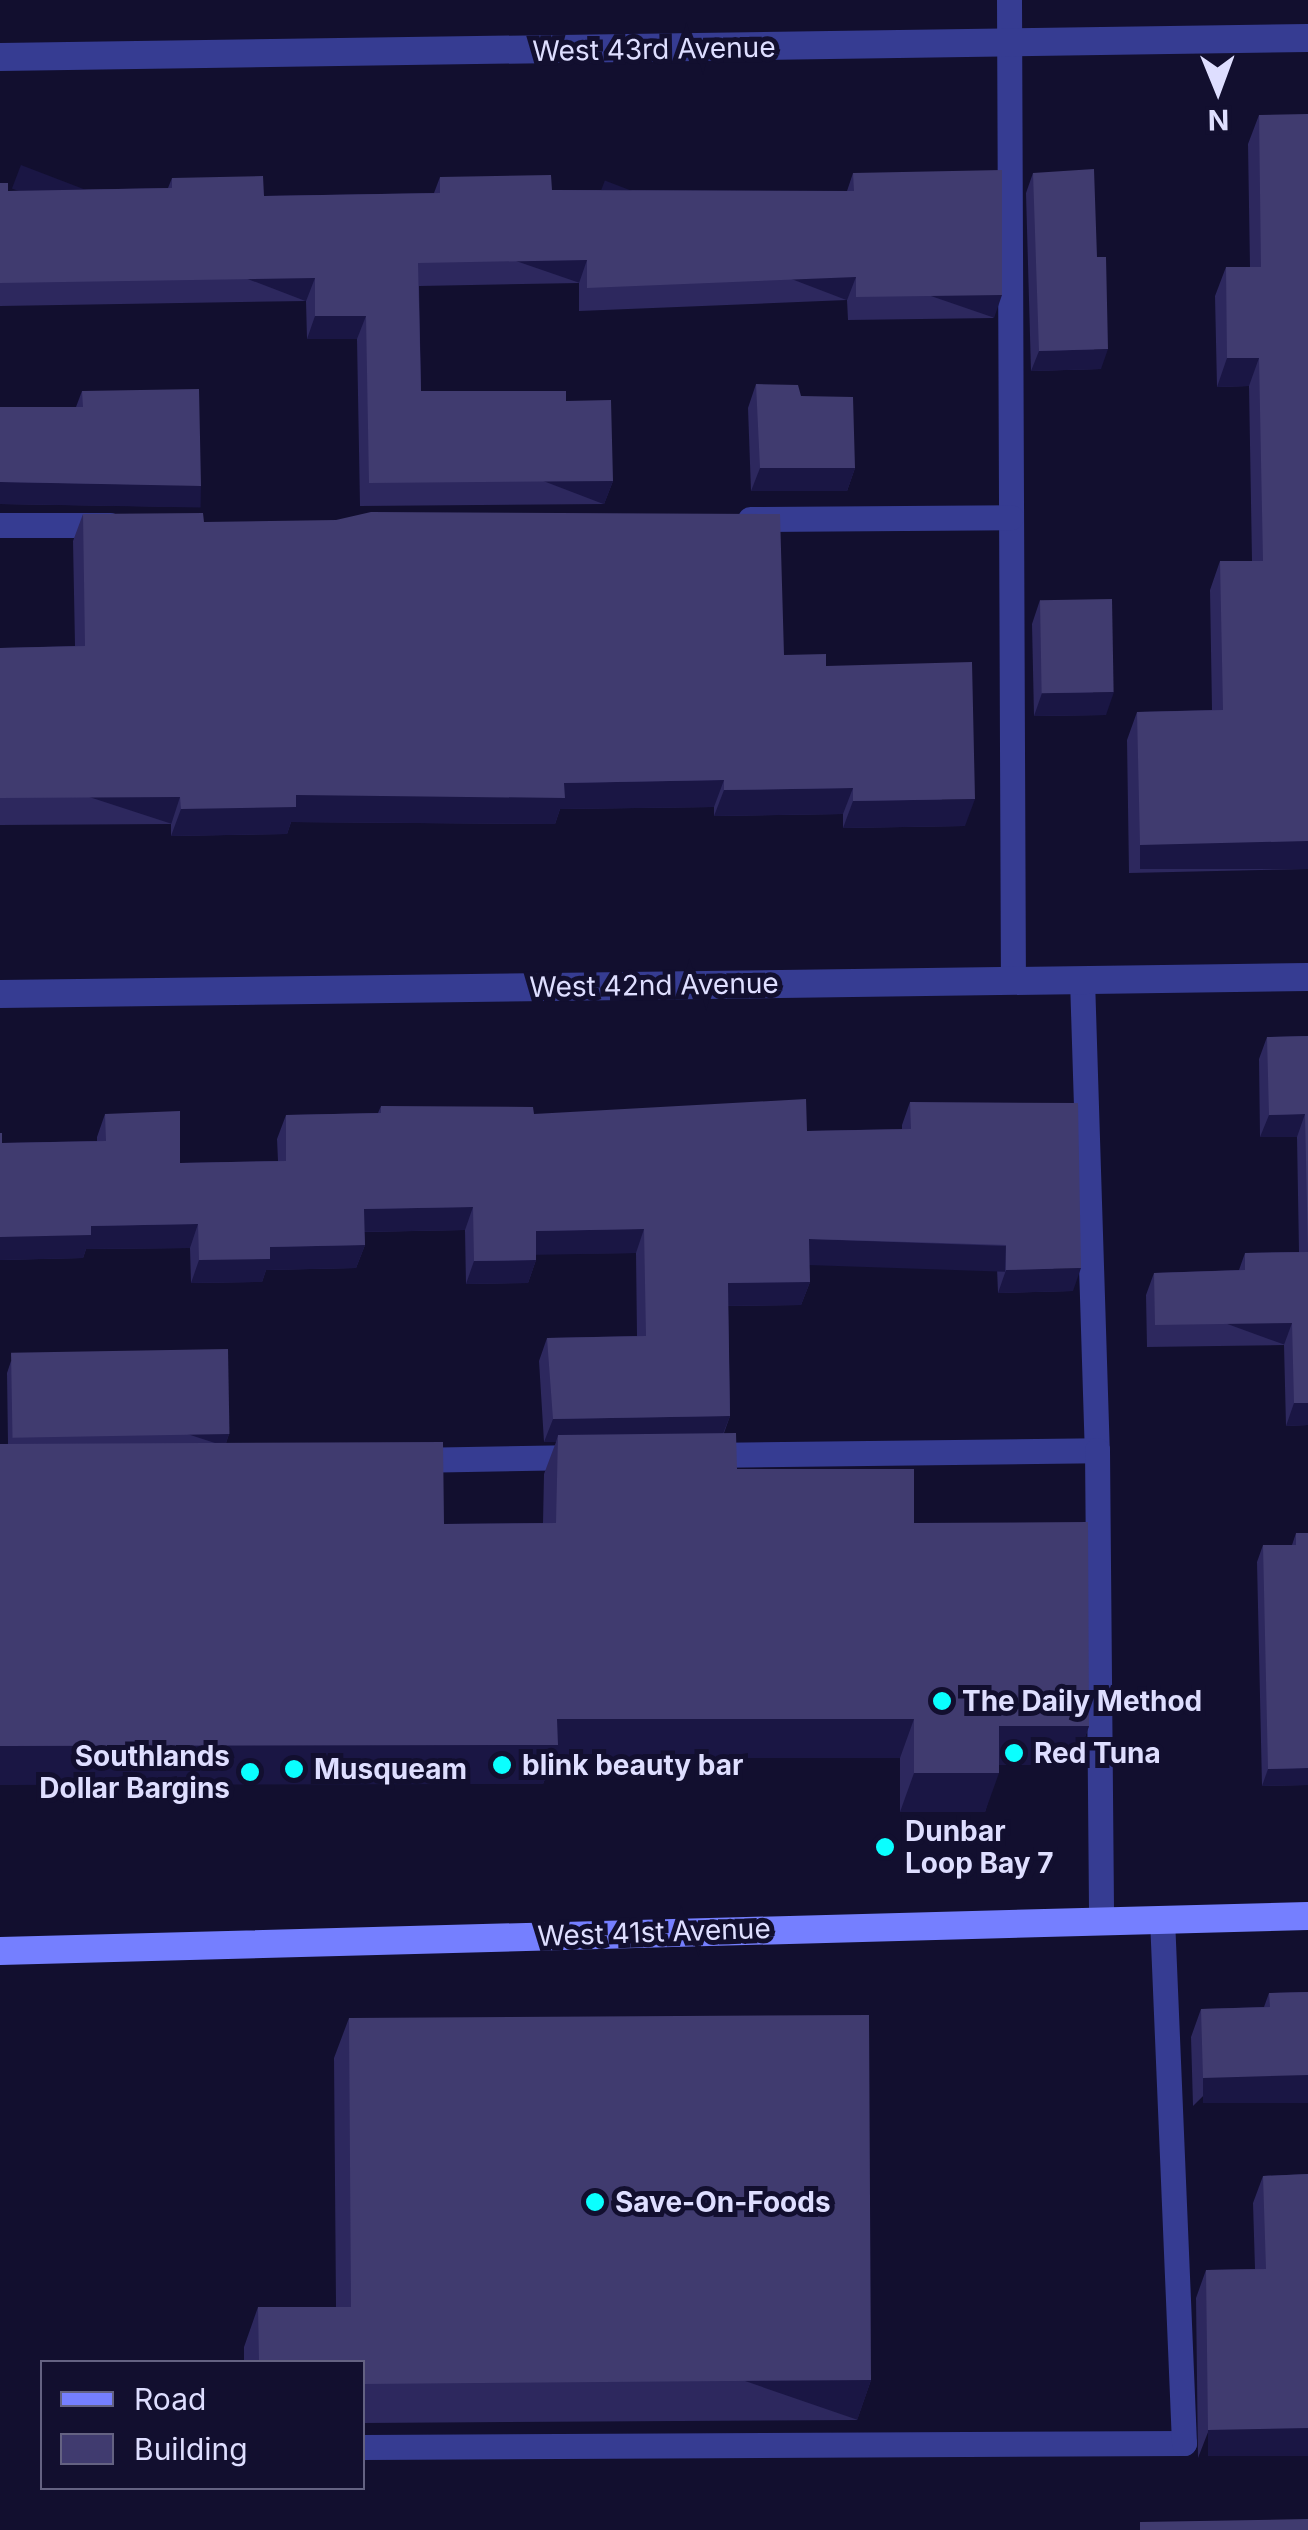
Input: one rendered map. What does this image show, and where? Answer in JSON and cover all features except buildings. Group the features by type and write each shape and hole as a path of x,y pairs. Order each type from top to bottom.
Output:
{"main road":[{"name":"West 41st Avenue","path":"0,1951 1308,1916"}],"street":[{"name":"West 43rd Avenue","path":"0,57 1308,38"},
{"name":"West 42nd Avenue","path":"0,994 1308,977"}],"lane":[{"path":"1010,0 1013,980"},
{"path":"714,520 1011,518"},
{"path":"0,526 139,524"},
{"path":"1082,979 1097,1450 1101,1919"},
{"path":"678,1456 1097,1450"},
{"path":"379,1460 598,1457"},
{"path":"365,2447 1184,2443 1162,1918"}],"place":[{"name":"The Daily Method","path":"942,1701"},
{"name":"Red Tuna","path":"1014,1753"},
{"name":"blink beauty bar","path":"502,1765"},
{"name":"Musqueam","path":"294,1769"},
{"name":"Southlands Dollar Bargins","path":"250,1772"},
{"name":"Dunbar Loop Bay 7","path":"885,1847"},
{"name":"Save-On-Foods","path":"595,2202"}]}
